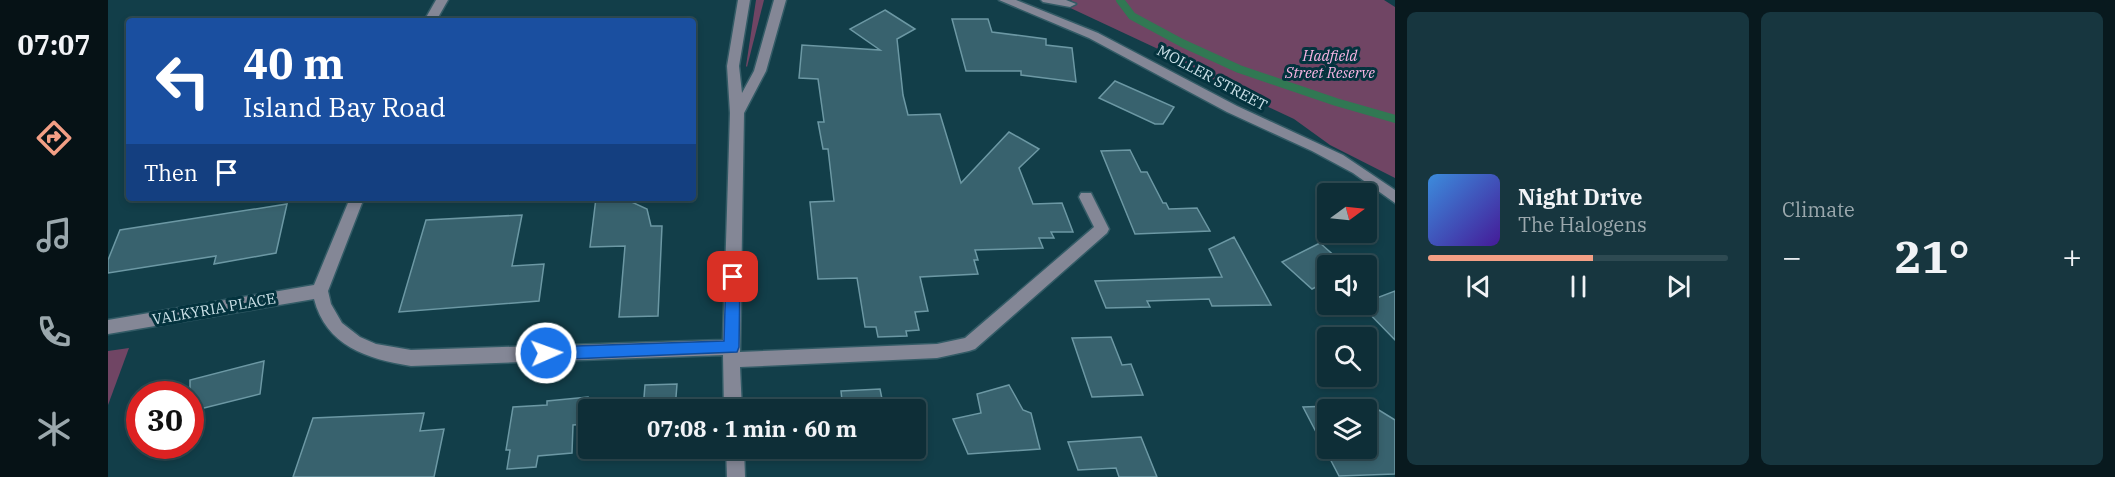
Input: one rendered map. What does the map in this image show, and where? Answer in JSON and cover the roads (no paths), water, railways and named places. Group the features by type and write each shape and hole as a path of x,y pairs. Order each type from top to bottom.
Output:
{"street":[{"path":"431,18 442,0"},
{"path":"734,399 732,354 737,113 733,66 744,0"},
{"path":"737,113 760,71 780,0"},
{"name":"MOLLER STREET","path":"1005,0 1052,16 1103,39 1230,108 1346,162 1378,182 1395,198"},
{"path":"1047,0 1070,4"},
{"path":"356,201 320,291 329,318 351,342 382,354 411,358 956,349 969,344 1102,230 1086,197"},
{"name":"VALKYRIA PLACE","path":"108,327 320,291"},
{"path":"735,459 736,477"}],"waterway":[{"path":"1120,0 1132,16 1182,43 1239,69 1336,102 1395,119"}],"park label":[{"name":"Hadfield Street Reserve","path":"1330,64"}]}
